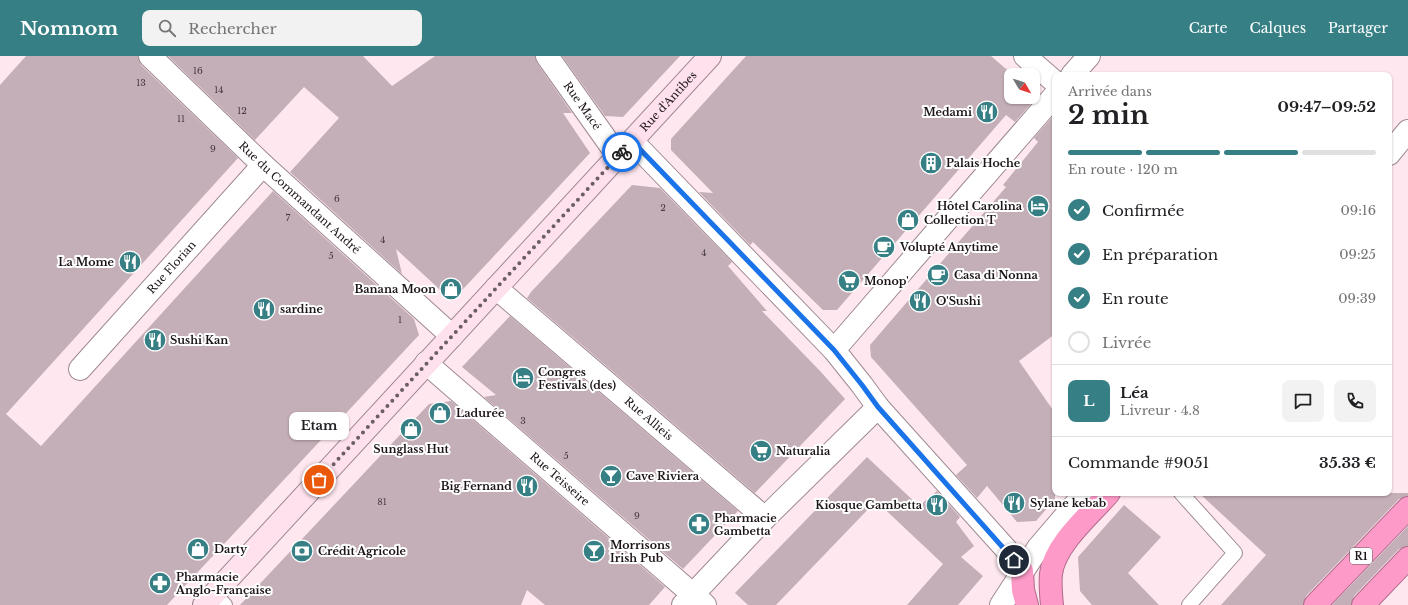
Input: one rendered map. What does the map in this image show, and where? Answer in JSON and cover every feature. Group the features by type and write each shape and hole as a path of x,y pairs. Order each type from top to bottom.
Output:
{"highway":[{"path":"1052,605 1051,574 1053,564 1065,542 1106,496"},
{"name":"R1","path":"1315,605 1408,508"},
{"path":"1363,605 1408,558"},
{"path":"1022,571 1023,590 1027,605"}],"street":[{"name":"Rue du Commandant André","path":"150,56 263,165 452,336"},
{"name":"Rue Macé","path":"546,56 625,149 834,350 878,407 1005,548 1022,571"},
{"name":"Rue d'Antibes","path":"214,601 426,363 710,56"},
{"path":"1025,56 1052,79"},
{"path":"1075,72 1089,56"},
{"path":"834,350 1052,98"},
{"path":"1392,150 1408,131"},
{"name":"Rue Florian","path":"80,369 263,165"},
{"name":"Rue Allieis","path":"496,288 765,518"},
{"name":"Rue Teisseire","path":"426,363 694,602"},
{"path":"694,602 765,518 878,407"},
{"path":"1001,605 1022,571 1046,538 1082,496"}],"lane":[{"path":"1184,496 1235,553 1189,605"}],"building":[{"path":"26,56 138,56 141,65 238,158 6,414 41,446 273,191 414,319 419,335 167,605 0,605 0,85"},
{"path":"168,56 363,56 392,86 435,56 535,56 537,63 572,113 563,113 590,153 452,301 396,249 402,274 290,172 339,118 304,87 255,140"},
{"path":"562,56 680,56 623,117 605,116"},
{"path":"746,56 991,56 1005,68 1004,104 1031,104 1015,122 1006,115 837,310 823,310 753,242 750,245 699,192 713,193 671,150 671,139"},
{"path":"1052,117 1052,336 1019,361 1052,409 1052,496 1055,496 1055,499 1036,521 1017,522 987,486 977,498 956,475 967,465 871,357 870,345 1006,187 1003,185 1038,142 1034,138"},
{"path":"632,185 660,188 732,262 728,266 767,311 762,311 845,399 755,493 527,298"},
{"path":"510,316 738,511 683,569 484,397 496,395 462,367"},
{"path":"451,401 665,587 649,605 545,605 527,590 521,605 240,605 429,404"},
{"path":"867,457 919,506 937,491 960,517 956,522 974,546 961,557 983,576 958,605 907,605 943,564 876,501 776,605 748,605 735,593"},
{"path":"1392,493 1408,493 1408,496 1399,499 1306,596 1303,605 1221,605 1266,555 1202,496 1392,496"},
{"path":"1124,505 1161,537 1128,573 1159,605 1092,605 1080,591 1078,557"},
{"path":"1408,526 1408,546 1399,549 1354,596 1351,605 1332,605"}],"way so far":[{"path":"319,480 622,152"}],"place":[{"name":"Medami","path":"987,112"},
{"name":"Palais Hoche","path":"931,163"},
{"name":"Hôtel Carolina","path":"1038,206"},
{"name":"Collection T","path":"908,220"},
{"name":"Volupté Anytime","path":"884,247"},
{"name":"La Mome","path":"130,262"},
{"name":"Casa di Nonna","path":"938,275"},
{"name":"Monop'","path":"849,281"},
{"name":"Banana Moon","path":"451,289"},
{"name":"O'Sushi","path":"920,301"},
{"name":"sardine","path":"264,309"},
{"name":"Sushi Kan","path":"155,340"},
{"name":"Congres Festivals (des)","path":"523,378"},
{"name":"Ladurée","path":"440,413"},
{"name":"Sunglass Hut","path":"411,429"},
{"name":"Naturalia","path":"761,451"},
{"name":"Cave Riviera","path":"611,476"},
{"name":"Etam","path":"319,480"},
{"name":"Big Fernand","path":"527,486"},
{"name":"Sylane kebab","path":"1014,503"},
{"name":"Kiosque Gambetta","path":"937,505"},
{"name":"Pharmacie Gambetta","path":"699,524"},
{"name":"Darty","path":"198,549"},
{"name":"Crédit Agricole","path":"302,551"},
{"name":"Morrisons Irish Pub","path":"594,551"},
{"name":"Pharmacie Anglo-Française","path":"160,583"}],"route":[{"path":"622,152 632,141 834,350 878,407 1005,548 1014,560"}]}
